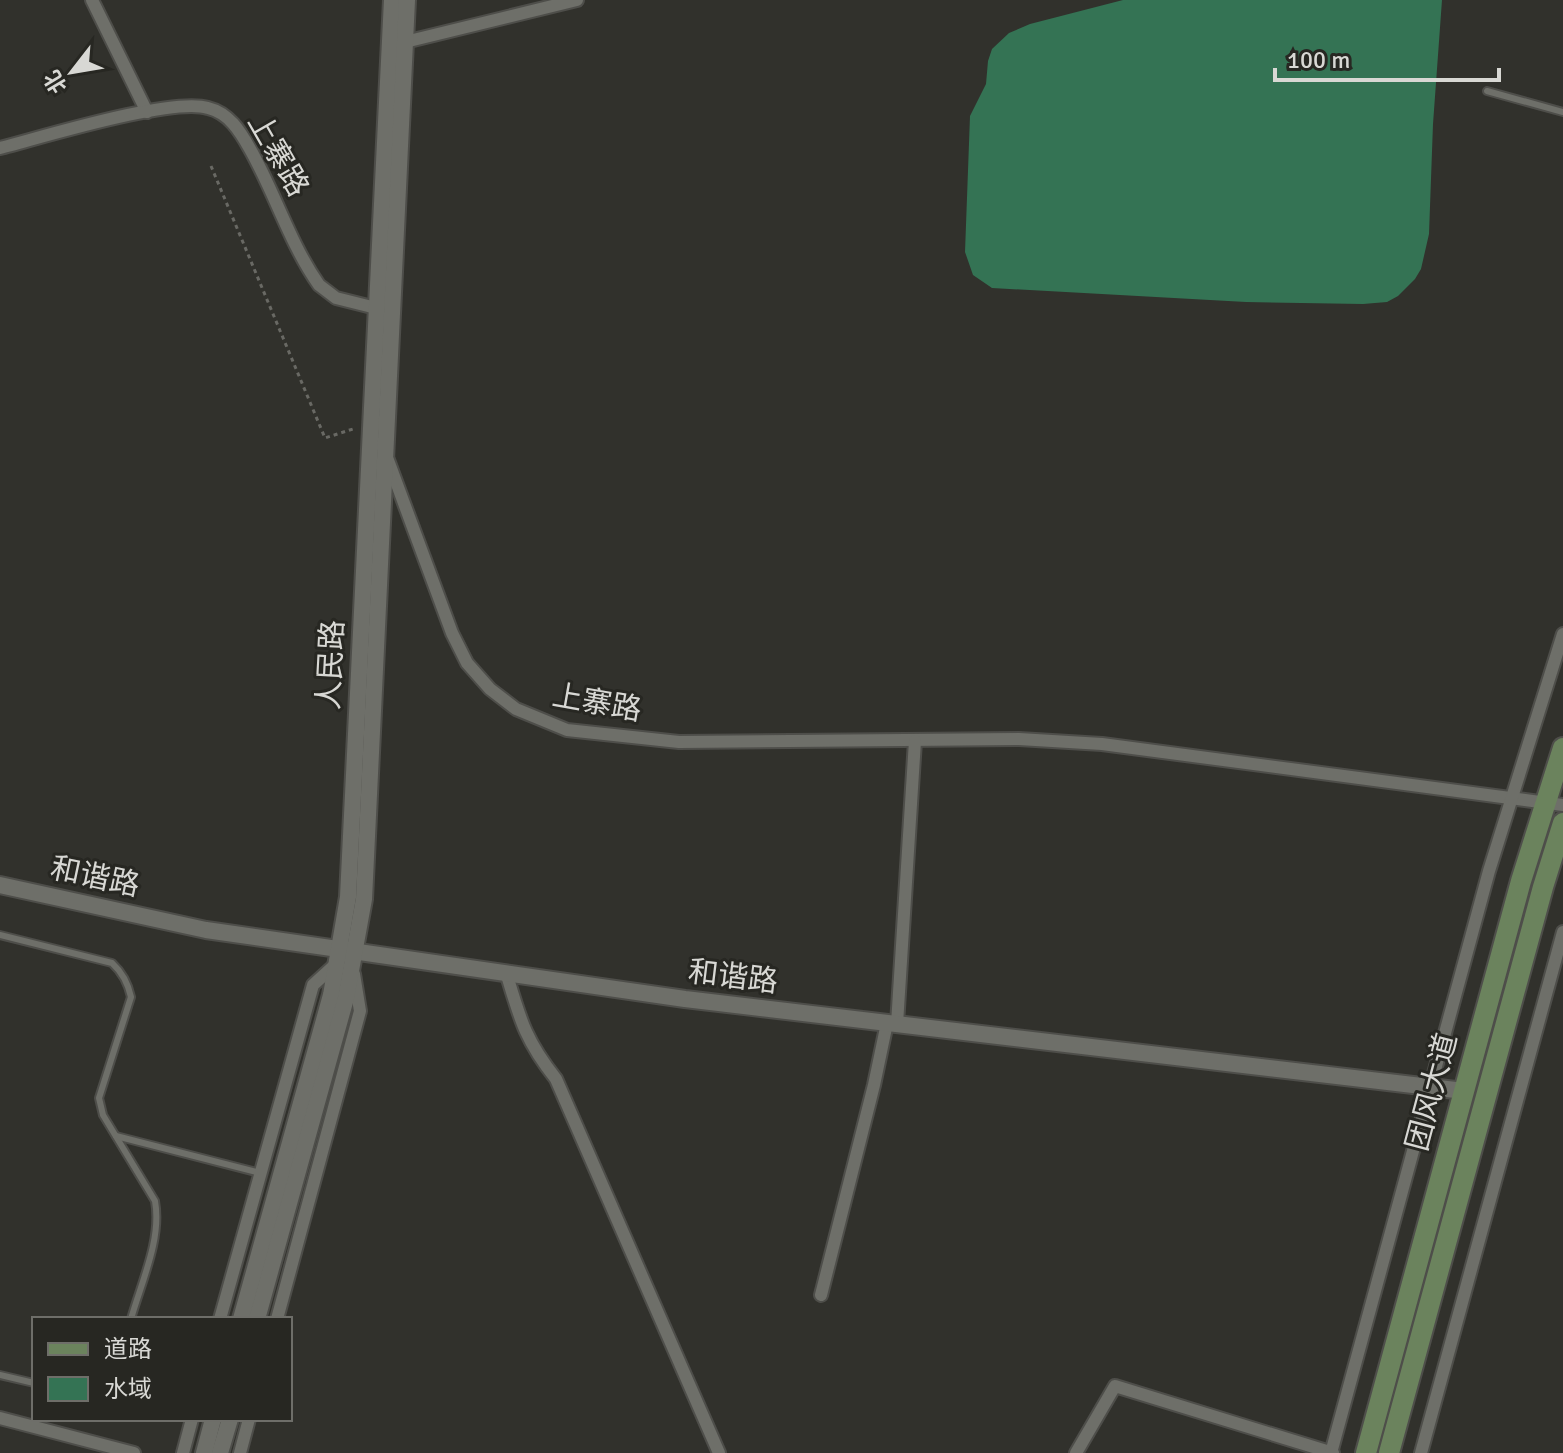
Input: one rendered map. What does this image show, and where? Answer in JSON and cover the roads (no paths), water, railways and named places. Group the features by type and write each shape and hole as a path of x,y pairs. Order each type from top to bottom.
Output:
{"main road":[{"name":"团风大道","path":"1366,1453 1521,881 1554,803 1563,748"},
{"name":"团风大道","path":"1389,1453 1563,823"}],"street":[{"path":"92,0 147,112"},
{"name":"人民路","path":"258,1317 346,998 345,957 392,0"},
{"name":"人民路","path":"242,1317 331,995 364,899 407,0"},
{"path":"405,42 577,0"},
{"name":"上寨路","path":"0,148 147,112 196,105 218,111 238,128 319,285 336,298 376,308"},
{"name":"上寨路","path":"385,454 459,649 478,677 516,709 567,730 679,742 1019,739 1102,744 1554,803"},
{"path":"1076,1453 1115,1386 1332,1453 1489,871 1563,634"},
{"path":"821,1295 892,1024 915,741"},
{"name":"和谐路","path":"0,885 345,957 506,972 685,999 1464,1091"},
{"path":"1421,1453 1563,932"},
{"path":"221,1317 313,985 345,957 360,1011 278,1317"},
{"path":"506,972 524,1032 556,1079 719,1453"},
{"path":"0,1418 134,1453"},
{"path":"183,1453 191,1421"},
{"path":"204,1453 212,1421"},
{"path":"220,1453 229,1421"},
{"path":"240,1453 248,1421"}],"lane":[{"path":"1487,91 1563,112"},
{"path":"0,935 112,963 125,979 131,997 99,1098 103,1115 155,1201 157,1213 156,1229 132,1317"},
{"path":"116,1136 261,1173"},
{"path":"0,1375 32,1383"}],"water":[{"path":"1123,0 1442,0 1429,234 1421,269 1398,296 1387,302 1363,304 1246,302 992,288 973,275 965,252 970,116 986,84 992,49 1009,33 1030,24"}]}
